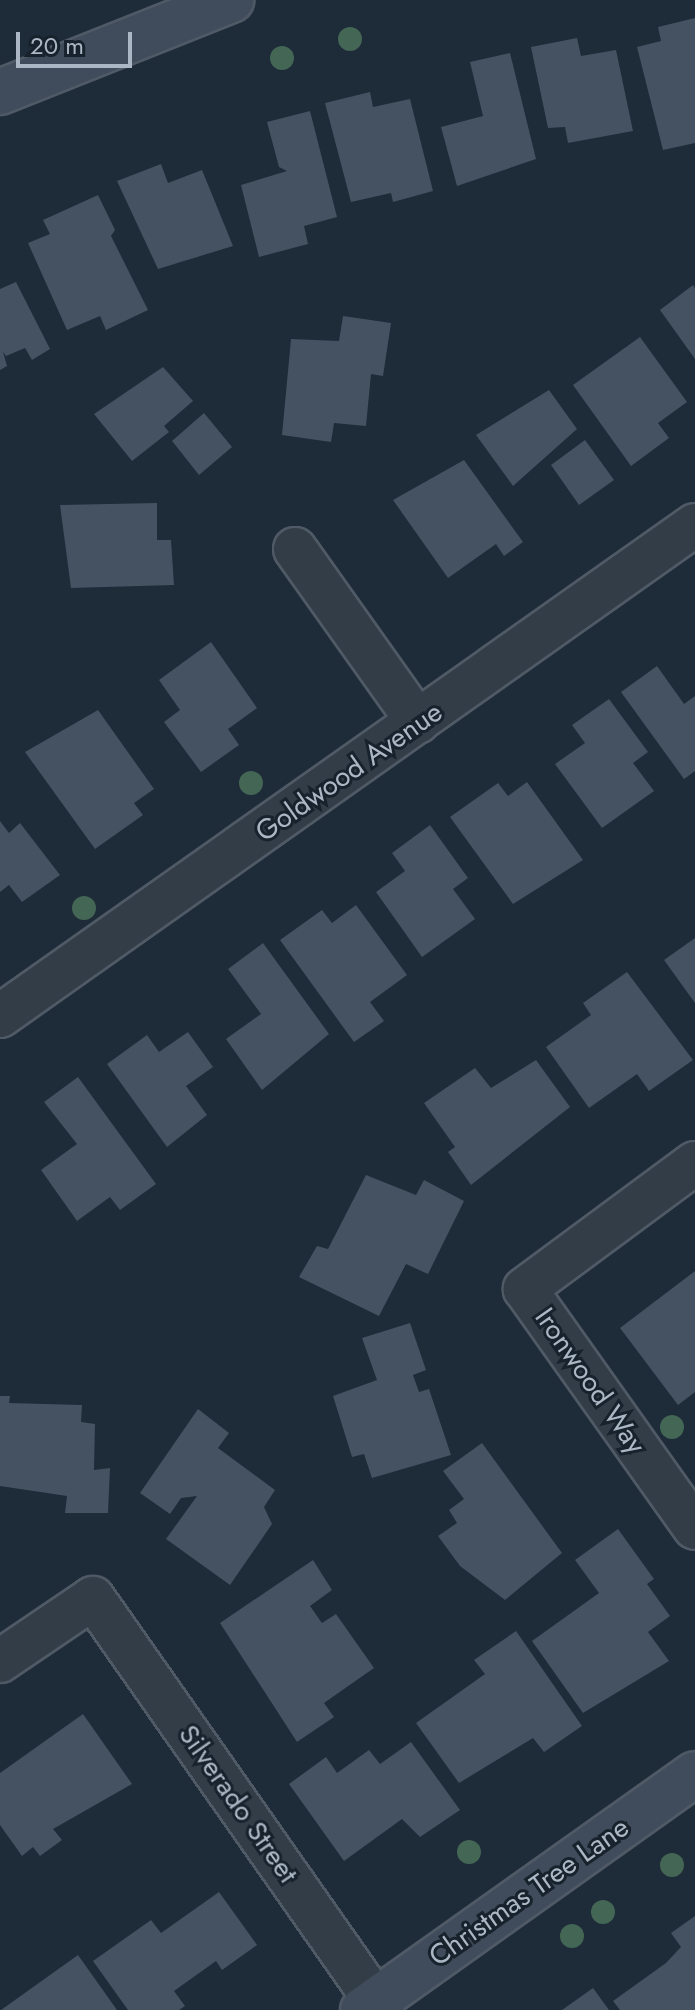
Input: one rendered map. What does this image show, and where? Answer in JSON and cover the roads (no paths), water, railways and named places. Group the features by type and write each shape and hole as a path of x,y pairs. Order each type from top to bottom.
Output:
{"street":[{"path":"0,92 179,8 231,0"},
{"name":"Goldwood Avenue","path":"0,1016 695,525"},
{"path":"295,549 418,722"},
{"name":"Ironwood Way","path":"695,1163 525,1289 695,1528"},
{"name":"Silverado Street","path":"0,1661 93,1598 374,2007"},
{"name":"Christmas Tree Lane","path":"374,2007 695,1774"}]}
